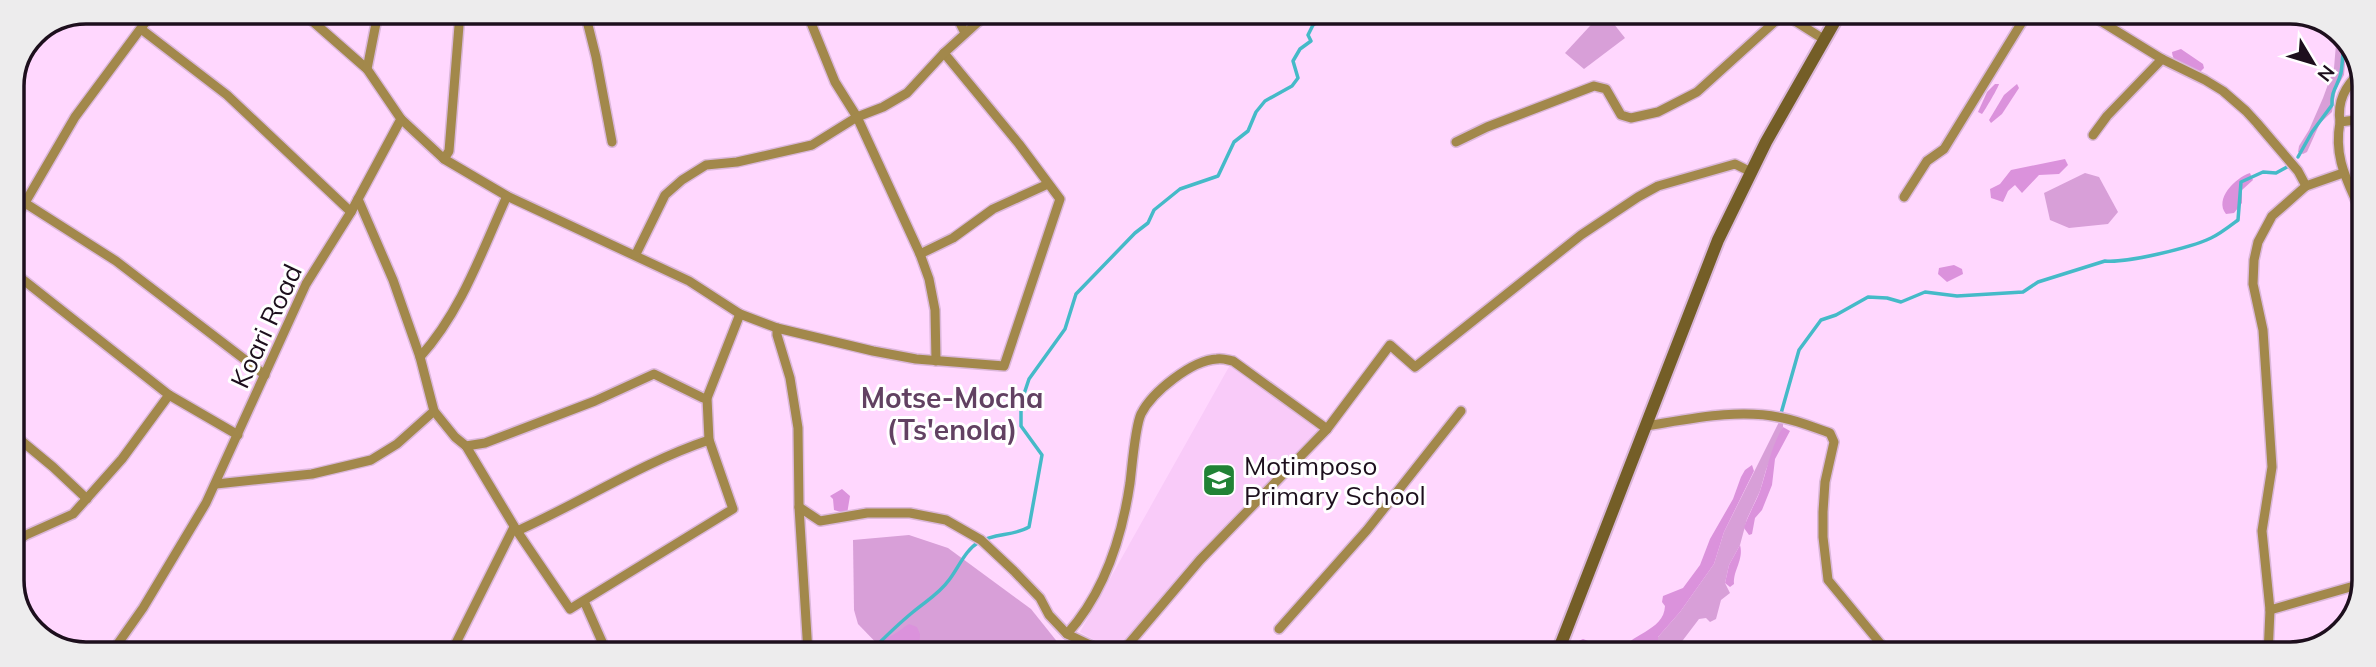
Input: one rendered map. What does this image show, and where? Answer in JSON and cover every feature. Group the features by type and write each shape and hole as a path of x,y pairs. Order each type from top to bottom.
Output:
{"main road":[{"path":"1562,642 1718,240 1751,172 1834,24"}],"street":[{"path":"145,24 75,117 25,202 116,261 265,375"},
{"path":"316,24 367,69 401,119 444,159 507,196 689,281 740,314 777,328 873,351 1004,366 1060,199 1014,137 944,53"},
{"path":"367,69 376,24"},
{"path":"444,159 449,151 459,24"},
{"path":"588,24 612,142"},
{"path":"811,24 835,82 857,117 920,254 929,279 935,310 936,360"},
{"path":"960,24 965,33"},
{"path":"636,254 665,195 690,175 706,165 737,162 813,145 857,117 883,107 907,93 975,24"},
{"path":"1456,142 1487,127 1594,86 1606,89 1621,115 1632,118 1658,112 1697,92 1772,24"},
{"path":"1800,24 1825,40"},
{"path":"1904,197 1927,161 1944,149 2020,24"},
{"path":"2105,24 2162,59 2205,80 2246,111 2298,171 2306,186"},
{"path":"141,29 227,95 351,212"},
{"path":"2093,135 2107,116 2162,59"},
{"path":"2351,82 2341,99 2338,151 2343,173 2351,191"},
{"name":"Koari Road","path":"119,642 143,608 206,503 306,284 351,212 401,119"},
{"path":"2340,122 2351,121"},
{"path":"1130,642 1200,560 1327,429 1390,345 1415,367 1581,235 1638,197 1658,186 1735,164 1751,172"},
{"path":"2269,642 2270,610 2262,531 2272,467 2263,330 2253,284 2254,260 2258,242 2272,216 2306,186 2343,173"},
{"path":"920,254 953,238 993,209 1048,184"},
{"path":"420,357 436,340 463,293 507,196"},
{"path":"358,199 393,280 420,357 434,411 466,446 516,529 570,609 733,509 709,440 707,397 740,314"},
{"path":"24,281 169,395 238,435"},
{"path":"777,328 776,335 790,378 798,428 799,507 807,642"},
{"path":"1067,634 1078,622 1108,571 1128,495 1141,415 1170,380 1197,365 1216,359 1233,361 1327,429"},
{"path":"466,446 485,443 595,401 654,374 703,398 707,397"},
{"path":"25,536 73,514 122,459 169,395"},
{"path":"216,484 312,474 371,460 397,444 434,411"},
{"path":"1279,629 1367,530 1461,411"},
{"path":"1646,426 1704,416 1745,414 1780,417 1830,433 1834,442 1825,482 1823,512 1828,580 1879,642"},
{"path":"457,642 516,529 554,514 676,451 709,440"},
{"path":"25,444 87,499"},
{"path":"799,507 820,521 867,513 910,513 946,520 981,540 1040,598 1049,615 1067,634 1084,642"},
{"path":"2270,610 2351,587"},
{"path":"584,601 602,642"}],"shaded area":[{"path":"1592,24 1614,24 1625,38 1584,69 1565,53"},
{"path":"2336,46 2345,60 2344,75 2336,89 2332,112 2320,123 2307,152 2303,154 2298,152 2299,146 2309,130 2334,68"},
{"path":"2181,49 2203,64 2204,68 2199,73 2175,60 2172,52"},
{"path":"1995,84 1999,84 1986,108 1982,114 1978,112 1987,92"},
{"path":"2017,84 2019,88 2002,114 1991,123 1989,120 2004,95"},
{"path":"2065,159 2068,165 2059,174 2039,175 2022,193 2015,185 2008,191 2003,202 1991,198 1990,189 2000,184 2011,170"},
{"path":"2085,173 2099,177 2118,212 2108,224 2069,228 2050,220 2044,193"},
{"path":"2250,173 2253,180 2242,190 2242,203 2234,213 2226,214 2223,208 2224,196 2238,179"},
{"path":"1954,265 1962,269 1963,274 1947,282 1938,274 1939,268"},
{"name":"Motimposo Primary School","path":"1230,365 1321,431 1128,642 1098,642 1080,632"},
{"path":"1779,422 1783,423 1740,545 1729,565 1725,583 1730,593 1721,600 1716,619 1710,622 1706,618 1699,619 1682,642 1658,642 1658,637 1680,612 1714,564 1724,532"},
{"path":"1783,427 1790,431 1775,459 1772,485 1762,510 1755,518 1752,534 1749,535 1744,528"},
{"path":"1752,465 1754,471 1724,532 1714,564 1680,612 1658,637 1658,642 1629,642 1659,622 1665,606 1662,602 1663,596 1683,588 1700,565 1745,470"},
{"path":"842,489 850,496 847,514 834,510 830,496"},
{"path":"909,535 948,548 1031,609 1057,642 875,642 858,624 854,610 853,540"},
{"path":"1740,545 1741,555 1734,584 1730,587 1725,583 1729,565"},
{"path":"909,624 917,627 920,642 878,642"}],"waterway":[{"path":"880,642 941,589 974,545 991,537 1029,527 1042,455 1021,426 1021,403 1029,379 1065,329 1076,294 1148,223 1154,210 1180,189 1218,176 1234,142 1248,131 1256,112 1265,101 1292,86 1298,78 1293,61 1300,49 1311,41 1308,35 1314,24"},
{"path":"2298,157 2332,105 2341,73 2343,55"},
{"path":"1780,417 1799,350 1821,320 1836,315 1868,297 1901,302 1925,292 1957,296 2023,292 2038,282 2105,261 2143,257 2189,246 2214,236 2238,220 2241,182 2263,172 2276,173 2287,167"}],"place":[{"name":"Motimposo Primary School","path":"1219,480"}],"district":[{"name":"Motse-Mocha (Ts'enola)","path":"952,413"}]}
